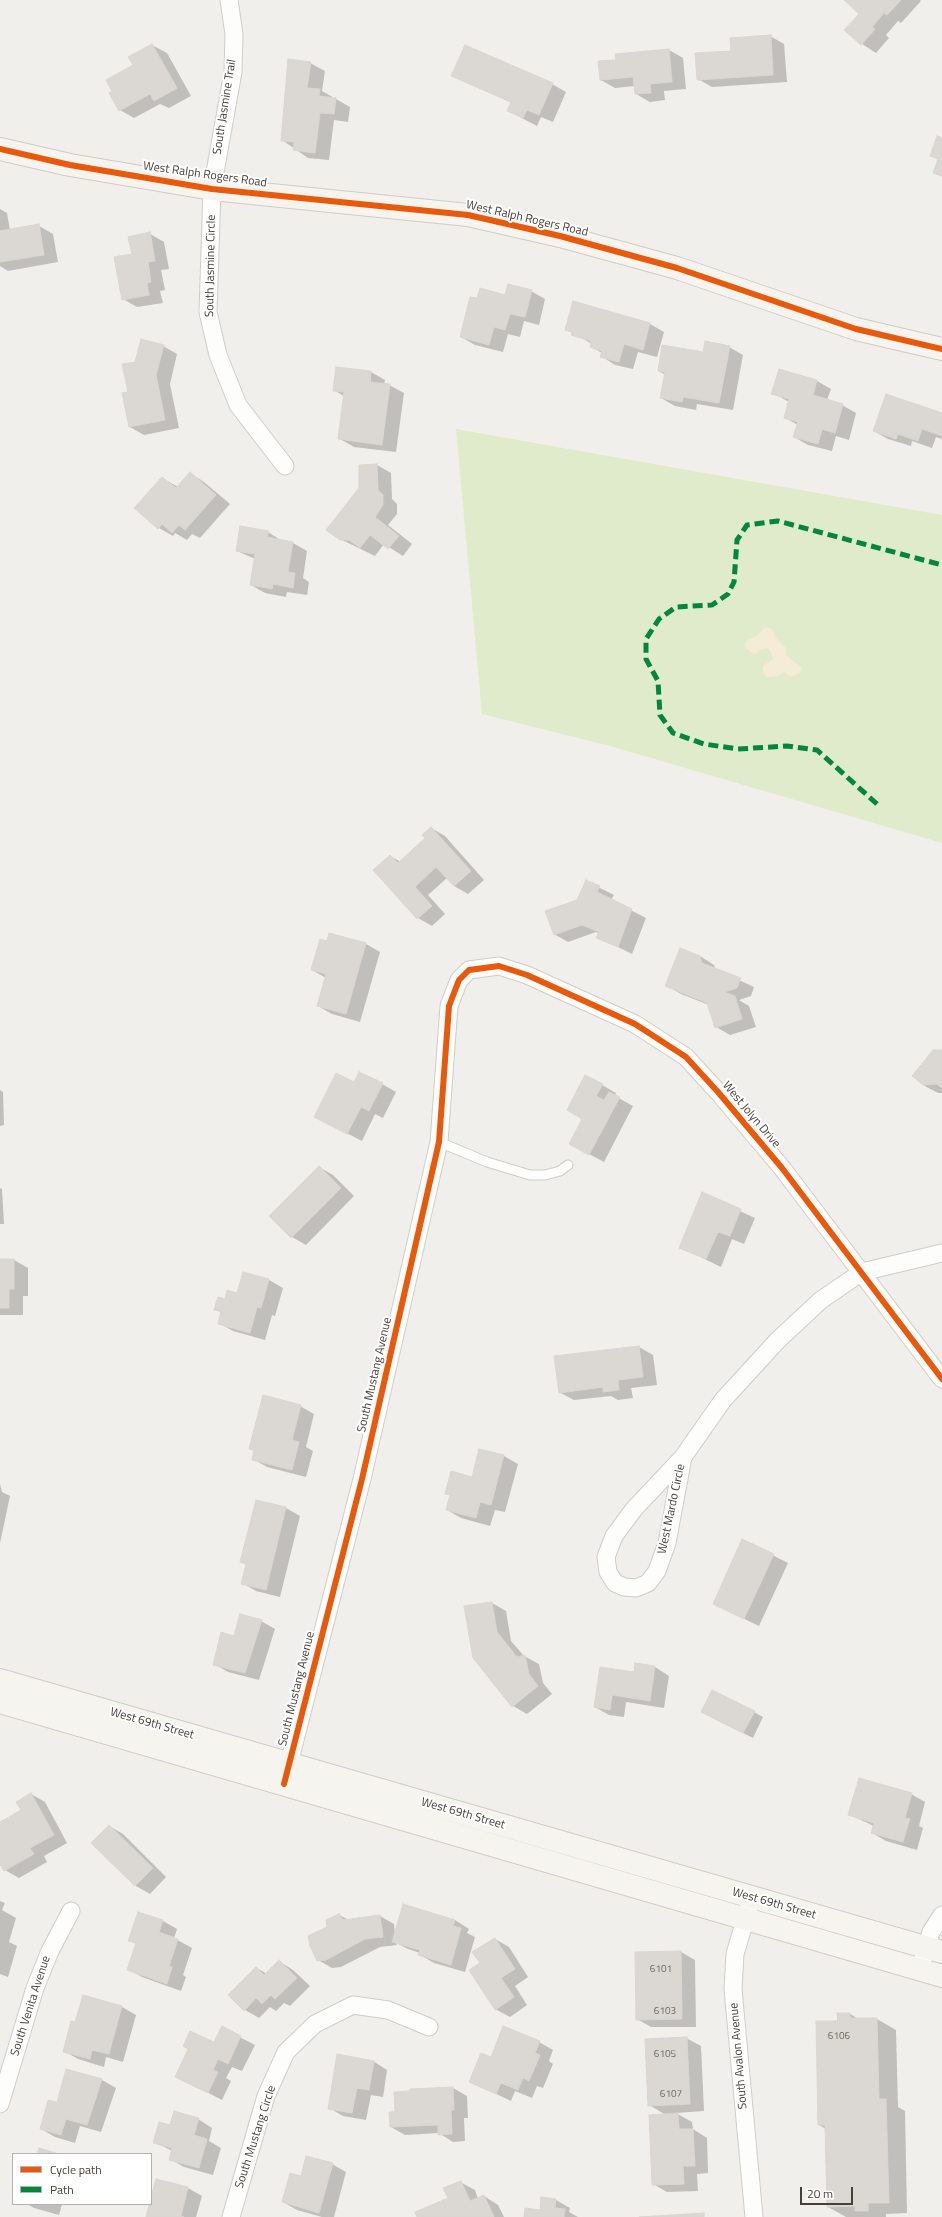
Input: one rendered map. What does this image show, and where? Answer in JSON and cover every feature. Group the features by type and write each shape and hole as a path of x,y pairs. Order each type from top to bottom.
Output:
{"main road":[{"name":"West Ralph Rogers Road","path":"0,149 70,165 212,189 468,215 560,236 677,268 856,329 942,349"},
{"name":"West 69th Street","path":"0,1680 934,1950"},
{"name":"West 69th Street","path":"0,1702 942,1976"}],"street":[{"name":"South Jasmine Trail","path":"212,189 233,72 234,34 229,0"},
{"name":"South Jasmine Circle","path":"212,189 208,312 218,355 238,405 285,466"},
{"name":"West Jolyn Drive","path":"469,970 484,966 499,966 527,975 635,1024 686,1057 718,1092 782,1168 942,1379"},
{"name":"South Mustang Avenue","path":"284,1784 362,1479 439,1142 449,1006 459,980 469,970"},
{"path":"862,1272 942,1253"},
{"name":"West Mardo Circle","path":"682,1457 667,1543 657,1571 648,1583 636,1588 624,1587 615,1583 608,1572 606,1556 614,1536 634,1509 682,1457 723,1400 778,1340 821,1300 862,1272"},
{"name":"South Avalon Avenue","path":"752,1897 735,1954 733,1990 754,2217"},
{"name":"South Venita Avenue","path":"0,2104 35,1988 50,1951 70,1911"},
{"path":"920,1970 934,1950 931,1932 942,1915"},
{"name":"South Mustang Circle","path":"231,2217 266,2096 286,2052 314,2024 353,2005 388,2010 429,2027"}],"lane":[{"path":"439,1142 487,1162 530,1175 545,1175 560,1171 568,1166"}],"green space":[{"path":"456,429 942,515 942,843 610,746 482,714"}],"sand":[{"path":"766,627 772,629 775,637 786,648 786,655 802,668 800,673 790,677 784,672 778,676 767,677 763,673 763,666 773,659 771,652 767,648 761,649 756,654 750,652 744,645 748,639 755,637"}],"building":[{"path":"844,0 901,0 887,15 884,13 872,27 875,29 861,45 844,30 859,14"},
{"path":"771,35 773,75 697,80 695,53 731,51 730,38"},
{"path":"152,44 177,88 154,101 150,94 119,111 109,93 112,91 106,80 133,65 128,57"},
{"path":"465,45 553,83 539,115 527,110 523,118 507,111 511,102 451,76"},
{"path":"669,49 672,82 650,84 651,93 635,94 633,77 600,80 598,61 616,60 615,54"},
{"path":"288,59 311,62 307,88 320,89 319,96 336,98 334,114 320,113 315,153 293,150 294,142 281,141"},
{"path":"937,136 942,138 942,176 933,173 938,159 930,156"},
{"path":"39,224 44,255 0,262 0,231"},
{"path":"150,232 155,261 148,262 151,282 147,283 149,295 122,300 114,257 132,254 128,237"},
{"path":"508,284 532,290 525,317 510,314 505,330 494,327 489,345 460,337 470,297 477,298 480,288 505,295"},
{"path":"573,301 650,323 643,350 624,344 619,362 600,357 602,351 590,347 591,341 571,335 572,332 565,330"},
{"path":"141,339 164,345 156,375 165,420 129,427 122,393 128,392 122,364 135,362"},
{"path":"705,341 730,346 719,403 683,397 682,402 660,398 665,372 658,371 662,345 703,352"},
{"path":"336,367 371,371 370,382 390,384 382,445 338,439 344,392 333,391"},
{"path":"779,369 817,380 813,395 843,404 835,433 822,429 818,444 793,437 798,422 784,418 789,399 771,394"},
{"path":"886,394 942,413 942,436 922,429 918,441 898,434 896,439 873,431"},
{"path":"377,464 378,490 383,495 383,505 375,517 399,536 388,549 370,535 360,548 349,540 340,540 326,530 359,488 359,465"},
{"path":"190,472 216,495 185,530 179,525 172,533 162,524 158,529 134,508 162,477 176,488"},
{"path":"240,526 269,531 267,537 293,542 288,572 295,573 293,588 273,584 272,589 250,585 255,554 236,551"},
{"path":"431,827 471,871 454,886 436,867 415,887 432,906 417,919 373,870 390,855 398,863 425,838 422,835"},
{"path":"586,880 600,886 597,892 632,909 618,947 596,938 599,932 582,925 554,935 545,911 577,900"},
{"path":"329,933 366,943 346,1014 317,1006 326,974 311,970 320,939 327,941"},
{"path":"680,948 700,956 702,963 741,978 737,988 724,992 735,996 742,1019 715,1028 707,1003 665,986"},
{"path":"933,1050 942,1050 942,1088 937,1084 923,1085 912,1076"},
{"path":"359,1072 383,1083 369,1111 361,1107 347,1134 314,1117 336,1073 354,1082"},
{"path":"585,1075 603,1084 596,1096 604,1100 609,1092 620,1097 589,1155 569,1144 582,1119 567,1110"},
{"path":"319,1166 341,1188 291,1238 269,1216"},
{"path":"702,1192 741,1209 730,1236 718,1232 706,1259 679,1248"},
{"path":"0,1259 14,1259 14,1289 9,1289 9,1308 0,1308"},
{"path":"243,1272 269,1279 261,1308 257,1307 250,1333 218,1324 221,1311 214,1310 218,1297 225,1299 227,1290 237,1293"},
{"path":"639,1346 643,1377 618,1380 619,1390 603,1392 603,1387 559,1393 554,1356"},
{"path":"263,1395 301,1405 292,1440 299,1442 292,1470 252,1460 254,1450 249,1449"},
{"path":"479,1449 504,1455 491,1505 480,1502 476,1518 446,1510 450,1495 445,1494 451,1471 472,1477"},
{"path":"256,1500 286,1507 266,1590 241,1584 246,1564 240,1562"},
{"path":"742,1539 774,1554 744,1619 713,1604"},
{"path":"492,1602 497,1632 517,1657 525,1655 529,1674 538,1686 512,1707 473,1658 464,1606"},
{"path":"240,1614 262,1620 245,1673 213,1665 221,1632 234,1636"},
{"path":"635,1663 655,1666 650,1701 612,1695 610,1710 594,1707 600,1667 634,1672"},
{"path":"712,1690 755,1711 743,1733 701,1712"},
{"path":"859,1778 912,1793 905,1818 910,1819 903,1842 871,1833 874,1823 848,1815"},
{"path":"31,1793 54,1835 30,1848 34,1854 4,1871 0,1864 0,1822 21,1810 16,1802"},
{"path":"109,1825 153,1868 135,1886 91,1843"},
{"path":"403,1904 455,1920 453,1926 461,1928 451,1965 418,1955 420,1950 392,1942"},
{"path":"138,1912 163,1920 159,1932 178,1939 169,1966 172,1967 167,1984 127,1970 136,1943 128,1941"},
{"path":"339,1914 343,1920 380,1915 383,1937 365,1939 326,1960 317,1961 310,1946 308,1936 327,1927 326,1920"},
{"path":"495,1938 515,1969 501,1978 514,1997 495,2010 469,1970 480,1963 472,1952"},
{"path":"681,1951 682,2019 636,2020 635,1952"},
{"path":"279,1960 297,1978 275,1999 271,1995 262,2004 256,1998 244,2011 228,1995 256,1967 264,1975"},
{"path":"83,1995 122,2006 109,2054 92,2050 90,2059 63,2052 71,2021 75,2022"},
{"path":"837,2013 850,2013 850,2018 877,2018 879,2099 886,2099 889,2203 868,2203 868,2211 855,2211 855,2206 827,2207 825,2125 818,2125 816,2021 838,2021"},
{"path":"222,2026 241,2036 228,2064 218,2059 213,2070 218,2072 208,2093 175,2077 188,2049 183,2046 190,2031 214,2042"},
{"path":"503,2026 540,2041 535,2053 540,2055 529,2081 523,2078 518,2090 501,2083 496,2094 469,2082 481,2053 491,2057"},
{"path":"687,2037 690,2104 648,2106 645,2039"},
{"path":"337,2054 374,2061 369,2090 357,2088 352,2113 328,2109"},
{"path":"66,2069 102,2079 87,2125 66,2119 61,2135 40,2129 48,2100 57,2102"},
{"path":"453,2087 454,2110 451,2110 452,2134 438,2135 438,2125 390,2127 389,2112 395,2112 394,2092 410,2091 410,2089"},
{"path":"174,2111 199,2118 194,2135 207,2139 199,2168 169,2160 172,2148 153,2143 159,2122 170,2125"},
{"path":"678,2113 679,2129 693,2129 695,2166 683,2166 684,2184 652,2185 649,2115"},
{"path":"39,2148 56,2153 37,2153"},
{"path":"306,2156 333,2163 319,2213 282,2202 290,2173 301,2176"},
{"path":"156,2179 188,2187 181,2216 184,2217 146,2217 149,2205 152,2205 152,2194"},
{"path":"461,2181 470,2201 484,2195 494,2217 417,2217 415,2212 448,2198 443,2188"},
{"path":"541,2197 556,2199 555,2208 565,2209 564,2217 524,2217 525,2208 540,2210"},
{"path":"704,2213 704,2217 639,2217"}],"marked path":[{"path":"877,804 817,750 787,746 738,749 704,744 673,733 660,715 658,681 646,659 646,639 659,619 676,607 712,605 728,594 734,582 737,540 747,525 778,521 942,565"}],"cycle path":[{"path":"0,149 70,165 212,189 468,215 560,236 677,268 856,329 942,349"},
{"path":"284,1784 362,1479 439,1142 449,1006 459,980 469,970 499,966 527,975 635,1024 686,1057 718,1092 782,1168 942,1379"}]}
